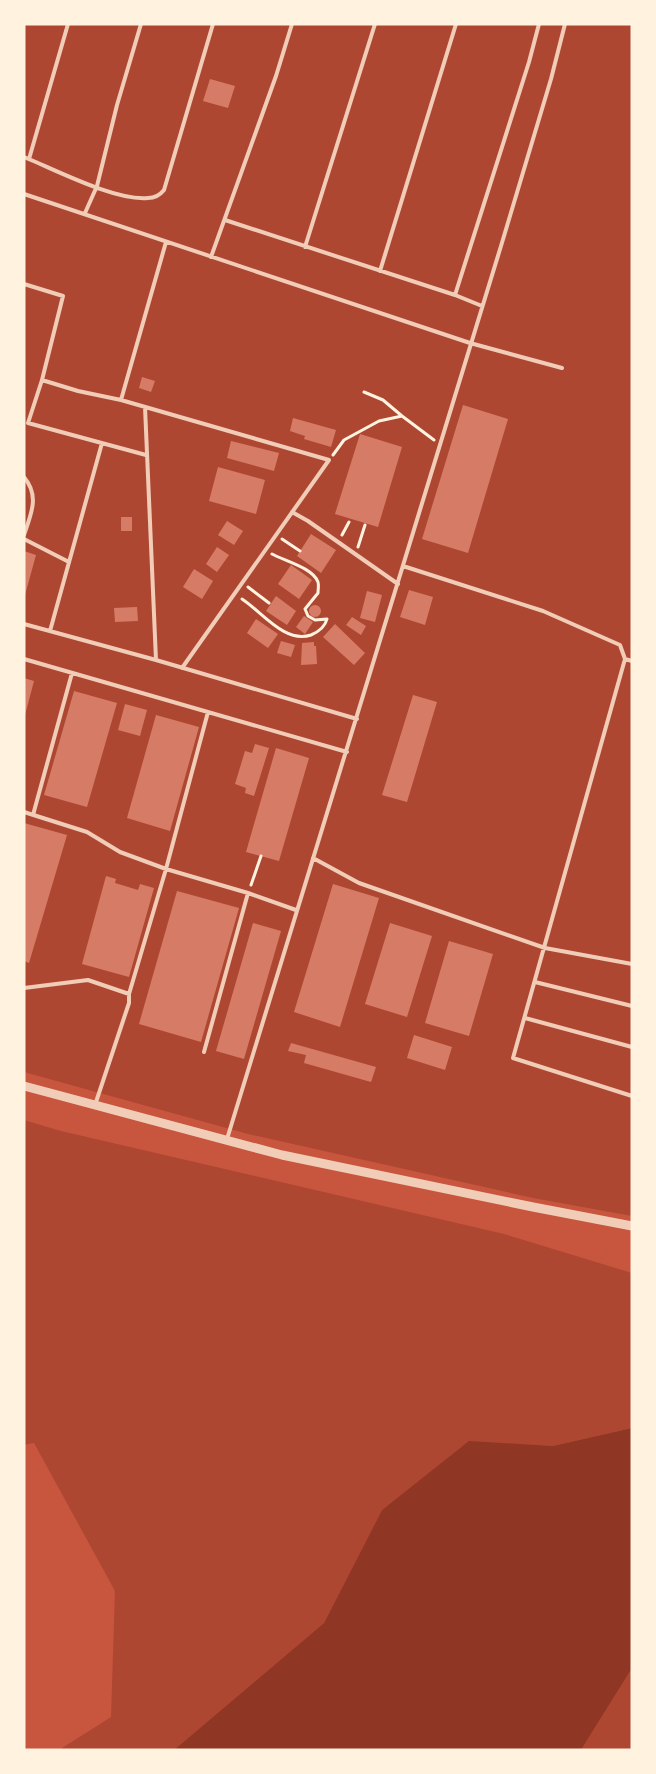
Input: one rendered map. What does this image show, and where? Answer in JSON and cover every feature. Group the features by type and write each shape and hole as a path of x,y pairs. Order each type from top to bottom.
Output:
{"street":[{"path":"24,1086 282,1155 632,1226"}],"lane":[{"path":"68,24 27,158 114,193 147,199 158,196 165,190 213,24"},
{"path":"85,213 97,186 117,105 141,24"},
{"path":"211,257 276,76 292,24"},
{"path":"305,247 375,24"},
{"path":"380,271 456,24"},
{"path":"455,295 539,24"},
{"path":"227,1139 440,446 551,79 565,24"},
{"path":"24,194 470,343 562,368"},
{"path":"225,220 455,295 482,306"},
{"path":"121,400 166,242"},
{"path":"24,284 63,296 42,380 26,422 146,455"},
{"path":"42,380 78,391 121,400 329,460 182,668"},
{"path":"145,407 156,660"},
{"path":"50,631 102,443"},
{"path":"24,477 32,486 33,506 24,537 69,562"},
{"path":"292,512 398,584"},
{"path":"403,566 543,611 620,645 625,659 513,1058 632,1096"},
{"path":"24,624 357,719"},
{"path":"24,659 347,752"},
{"path":"625,659 632,661"},
{"path":"33,815 72,673"},
{"path":"95,1106 129,1003 129,994 166,869 208,712"},
{"path":"24,812 87,832 120,852 166,869 296,910"},
{"path":"313,858 359,883 544,948 632,963"},
{"path":"204,1052 248,893"},
{"path":"24,988 88,980 129,994"},
{"path":"535,982 632,1006"},
{"path":"525,1018 632,1047"}],"path":[{"path":"364,392 383,400 440,446"},
{"path":"329,460 344,440 379,421 402,416"},
{"path":"338,542 349,522"},
{"path":"355,554 365,525"},
{"path":"275,535 300,551"},
{"path":"234,593 293,637 311,635 326,624 327,619 315,620 308,616 304,609 318,592 318,582 307,569 287,562 265,550"},
{"path":"242,582 269,603"},
{"path":"248,893 261,856"}],"shaded area":[{"path":"24,24 632,24 632,1216 533,1198 248,1134 24,1072"},
{"path":"24,1120 61,1131 504,1234 632,1273 632,1428 553,1446 469,1442 382,1510 324,1623 174,1750 59,1750 111,1717 115,1591 34,1443 24,1445"},
{"path":"632,1428 632,1668 581,1750 174,1750 324,1623 382,1510 469,1441 553,1446"},
{"path":"632,1668 632,1750 581,1750"}],"building":[{"path":"210,79 235,86 228,108 203,101"},
{"path":"142,377 155,381 151,392 139,388"},
{"path":"463,405 508,419 468,553 422,539"},
{"path":"293,418 336,430 331,447 304,439 305,436 290,431"},
{"path":"360,434 402,447 378,527 335,514"},
{"path":"231,441 279,453 274,471 227,458"},
{"path":"218,467 265,480 256,514 209,501"},
{"path":"121,517 132,517 132,531 121,531"},
{"path":"227,521 243,531 234,545 218,535"},
{"path":"311,534 336,550 321,573 297,556"},
{"path":"217,547 229,555 217,572 206,564"},
{"path":"24,551 36,555 25,595 24,595"},
{"path":"291,565 312,580 299,599 278,584"},
{"path":"194,569 213,581 202,599 183,587"},
{"path":"409,590 433,597 425,625 400,617"},
{"path":"367,591 382,595 375,622 360,618"},
{"path":"276,596 296,611 287,625 266,611"},
{"path":"317,605 321,611 317,617 313,617 309,609"},
{"path":"137,607 138,621 115,622 114,608"},
{"path":"304,616 313,622 305,634 296,627"},
{"path":"352,617 366,626 361,635 346,625"},
{"path":"256,619 278,634 268,648 247,633"},
{"path":"335,624 365,653 354,665 323,637"},
{"path":"281,641 295,645 291,657 277,653"},
{"path":"314,642 317,664 301,665 302,643"},
{"path":"24,678 34,681 25,715 24,715"},
{"path":"74,691 117,703 87,807 44,795"},
{"path":"413,695 437,702 407,802 382,795"},
{"path":"125,704 147,710 140,736 118,730"},
{"path":"156,715 199,727 170,831 127,818"},
{"path":"255,744 269,748 254,796 245,793 246,788 235,784 245,751 252,753"},
{"path":"276,748 309,758 279,861 246,852"},
{"path":"24,823 67,835 29,963 24,961"},
{"path":"106,876 116,879 115,883 138,890 140,884 154,888 129,977 82,964"},
{"path":"333,884 379,898 340,1027 294,1012"},
{"path":"177,891 239,908 201,1042 139,1024"},
{"path":"253,923 281,931 244,1059 216,1051"},
{"path":"390,923 432,936 407,1017 365,1004"},
{"path":"449,941 493,954 469,1036 425,1023"},
{"path":"414,1035 452,1047 445,1070 407,1058"},
{"path":"291,1043 376,1067 371,1082 304,1063 306,1055 288,1051"}]}
